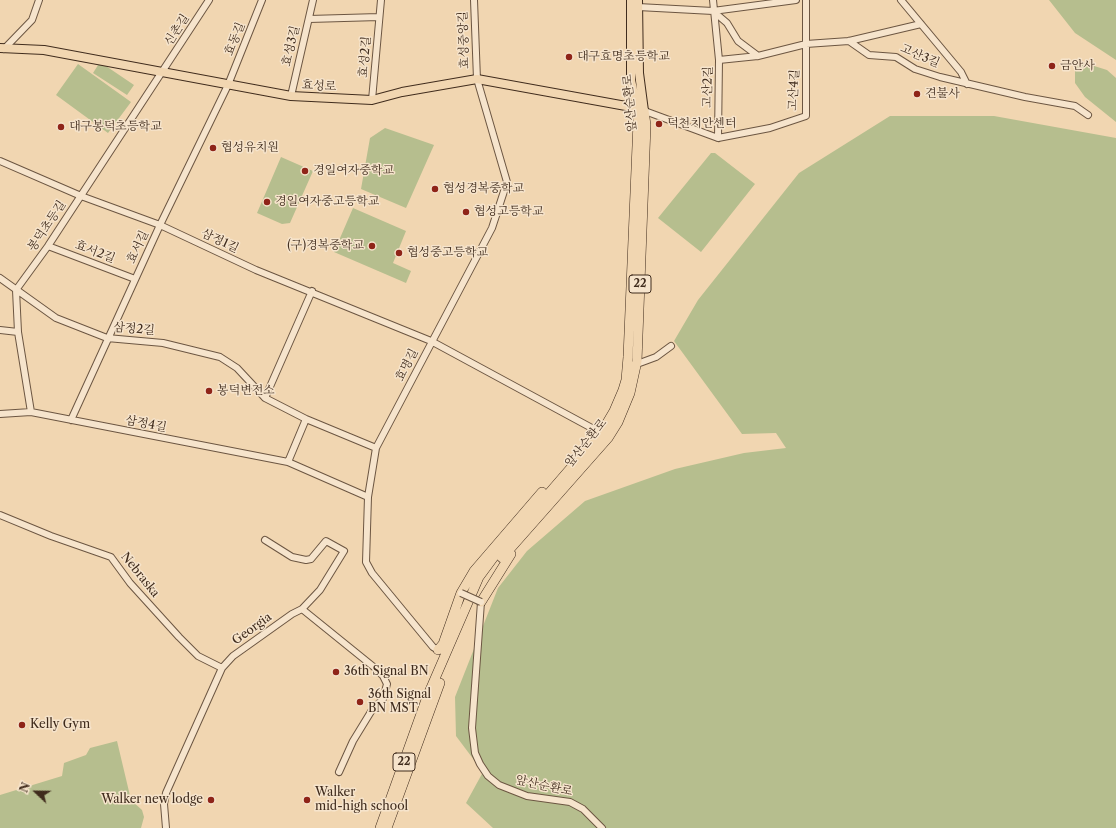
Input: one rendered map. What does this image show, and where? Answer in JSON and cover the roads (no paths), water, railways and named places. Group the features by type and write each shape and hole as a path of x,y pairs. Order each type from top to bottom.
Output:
{"highway":[{"name":"앞산순환로","path":"380,828 430,698 485,569 618,422 630,393 637,364 646,125 640,109"},
{"name":"앞산순환로","path":"596,446 601,433 614,411 626,380 640,109"},
{"path":"438,650 443,644 461,593 474,571 562,470 596,446"},
{"path":"481,602 506,561 591,462 596,446"},
{"name":"앞산순환로","path":"387,828 430,698"}],"main road":[{"name":"앞산순환로","path":"631,0 631,80 640,109"},
{"name":"앞산순환로","path":"638,4 640,109"},
{"name":"효성로","path":"2,48 44,50 291,96 372,100 477,79 640,109"}],"street":[{"path":"2,48 32,20 39,0"},
{"name":"신촌길","path":"163,71 209,0"},
{"name":"효동길","path":"228,85 262,0"},
{"name":"효성3길","path":"291,96 313,0"},
{"name":"효성2길","path":"372,100 381,0"},
{"name":"효성중앙길","path":"474,0 477,79"},
{"name":"고산2길","path":"713,0 719,60 718,138"},
{"path":"638,4 713,11 796,0"},
{"name":"고산4길","path":"718,138 770,128 806,116 806,0"},
{"path":"901,0 961,72 967,84"},
{"path":"713,11 727,23 738,40 758,56"},
{"name":"효성2길","path":"309,19 380,17"},
{"path":"719,60 758,56 806,44 849,41 921,24"},
{"name":"고산3길","path":"849,41 869,55 896,57 915,68 967,84 1075,106 1088,115"},
{"name":"봉덕초등길","path":"16,290 48,246 163,71"},
{"name":"효명길","path":"438,650 433,647 372,573 366,562 368,497 376,448 492,228 507,182 477,79"},
{"name":"효서길","path":"71,420 107,338 228,85"},
{"path":"640,109 718,138"},
{"name":"삼정1길","path":"0,161 81,196 160,225 256,270 312,291 432,341 601,433"},
{"name":"효서2길","path":"48,246 135,279"},
{"name":"삼정2길","path":"0,278 56,318 107,338 163,343 220,358 237,368 265,398 306,419 376,448"},
{"path":"16,290 18,332 31,412"},
{"path":"265,398 312,291"},
{"path":"0,330 18,332"},
{"path":"637,364 656,357 671,346"},
{"name":"삼정4길","path":"0,414 31,412 288,462 368,497"},
{"path":"288,462 306,419"},
{"name":"Nebraska","path":"0,515 51,536 111,557 130,583 198,656 222,668"},
{"name":"Georgia","path":"166,828 164,804 166,793 222,668 232,656 292,614 302,609 320,590 344,551 326,541 311,559 306,560 292,556 265,540"},
{"path":"461,593 481,602"},
{"name":"앞산순환로","path":"481,602 472,728 475,753 488,776 499,785 527,796 570,802 583,809 602,828"},
{"path":"302,609 375,668 383,676 387,684 383,699 372,710 353,741 339,772"}],"place":[{"name":"대구효명초등학교","path":"569,57"},
{"name":"금안사","path":"1052,66"},
{"name":"견불사","path":"917,94"},
{"name":"덕천치안센터","path":"659,124"},
{"name":"대구봉덕초등학교","path":"61,127"},
{"name":"협성유치원","path":"213,148"},
{"name":"경일여자중학교","path":"305,171"},
{"name":"협성경복중학교","path":"435,189"},
{"name":"경일여자중고등학교","path":"267,202"},
{"name":"협성고등학교","path":"466,212"},
{"name":"(구)경복중학교","path":"372,246"},
{"name":"협성중고등학교","path":"399,253"},
{"name":"봉덕변전소","path":"209,391"},
{"name":"36th Signal BN","path":"336,672"},
{"name":"36th Signal BN MST","path":"360,702"},
{"name":"Kelly Gym","path":"22,725"},
{"name":"Walker new lodge","path":"211,800"},
{"name":"Walker mid-high school","path":"307,800"}]}
